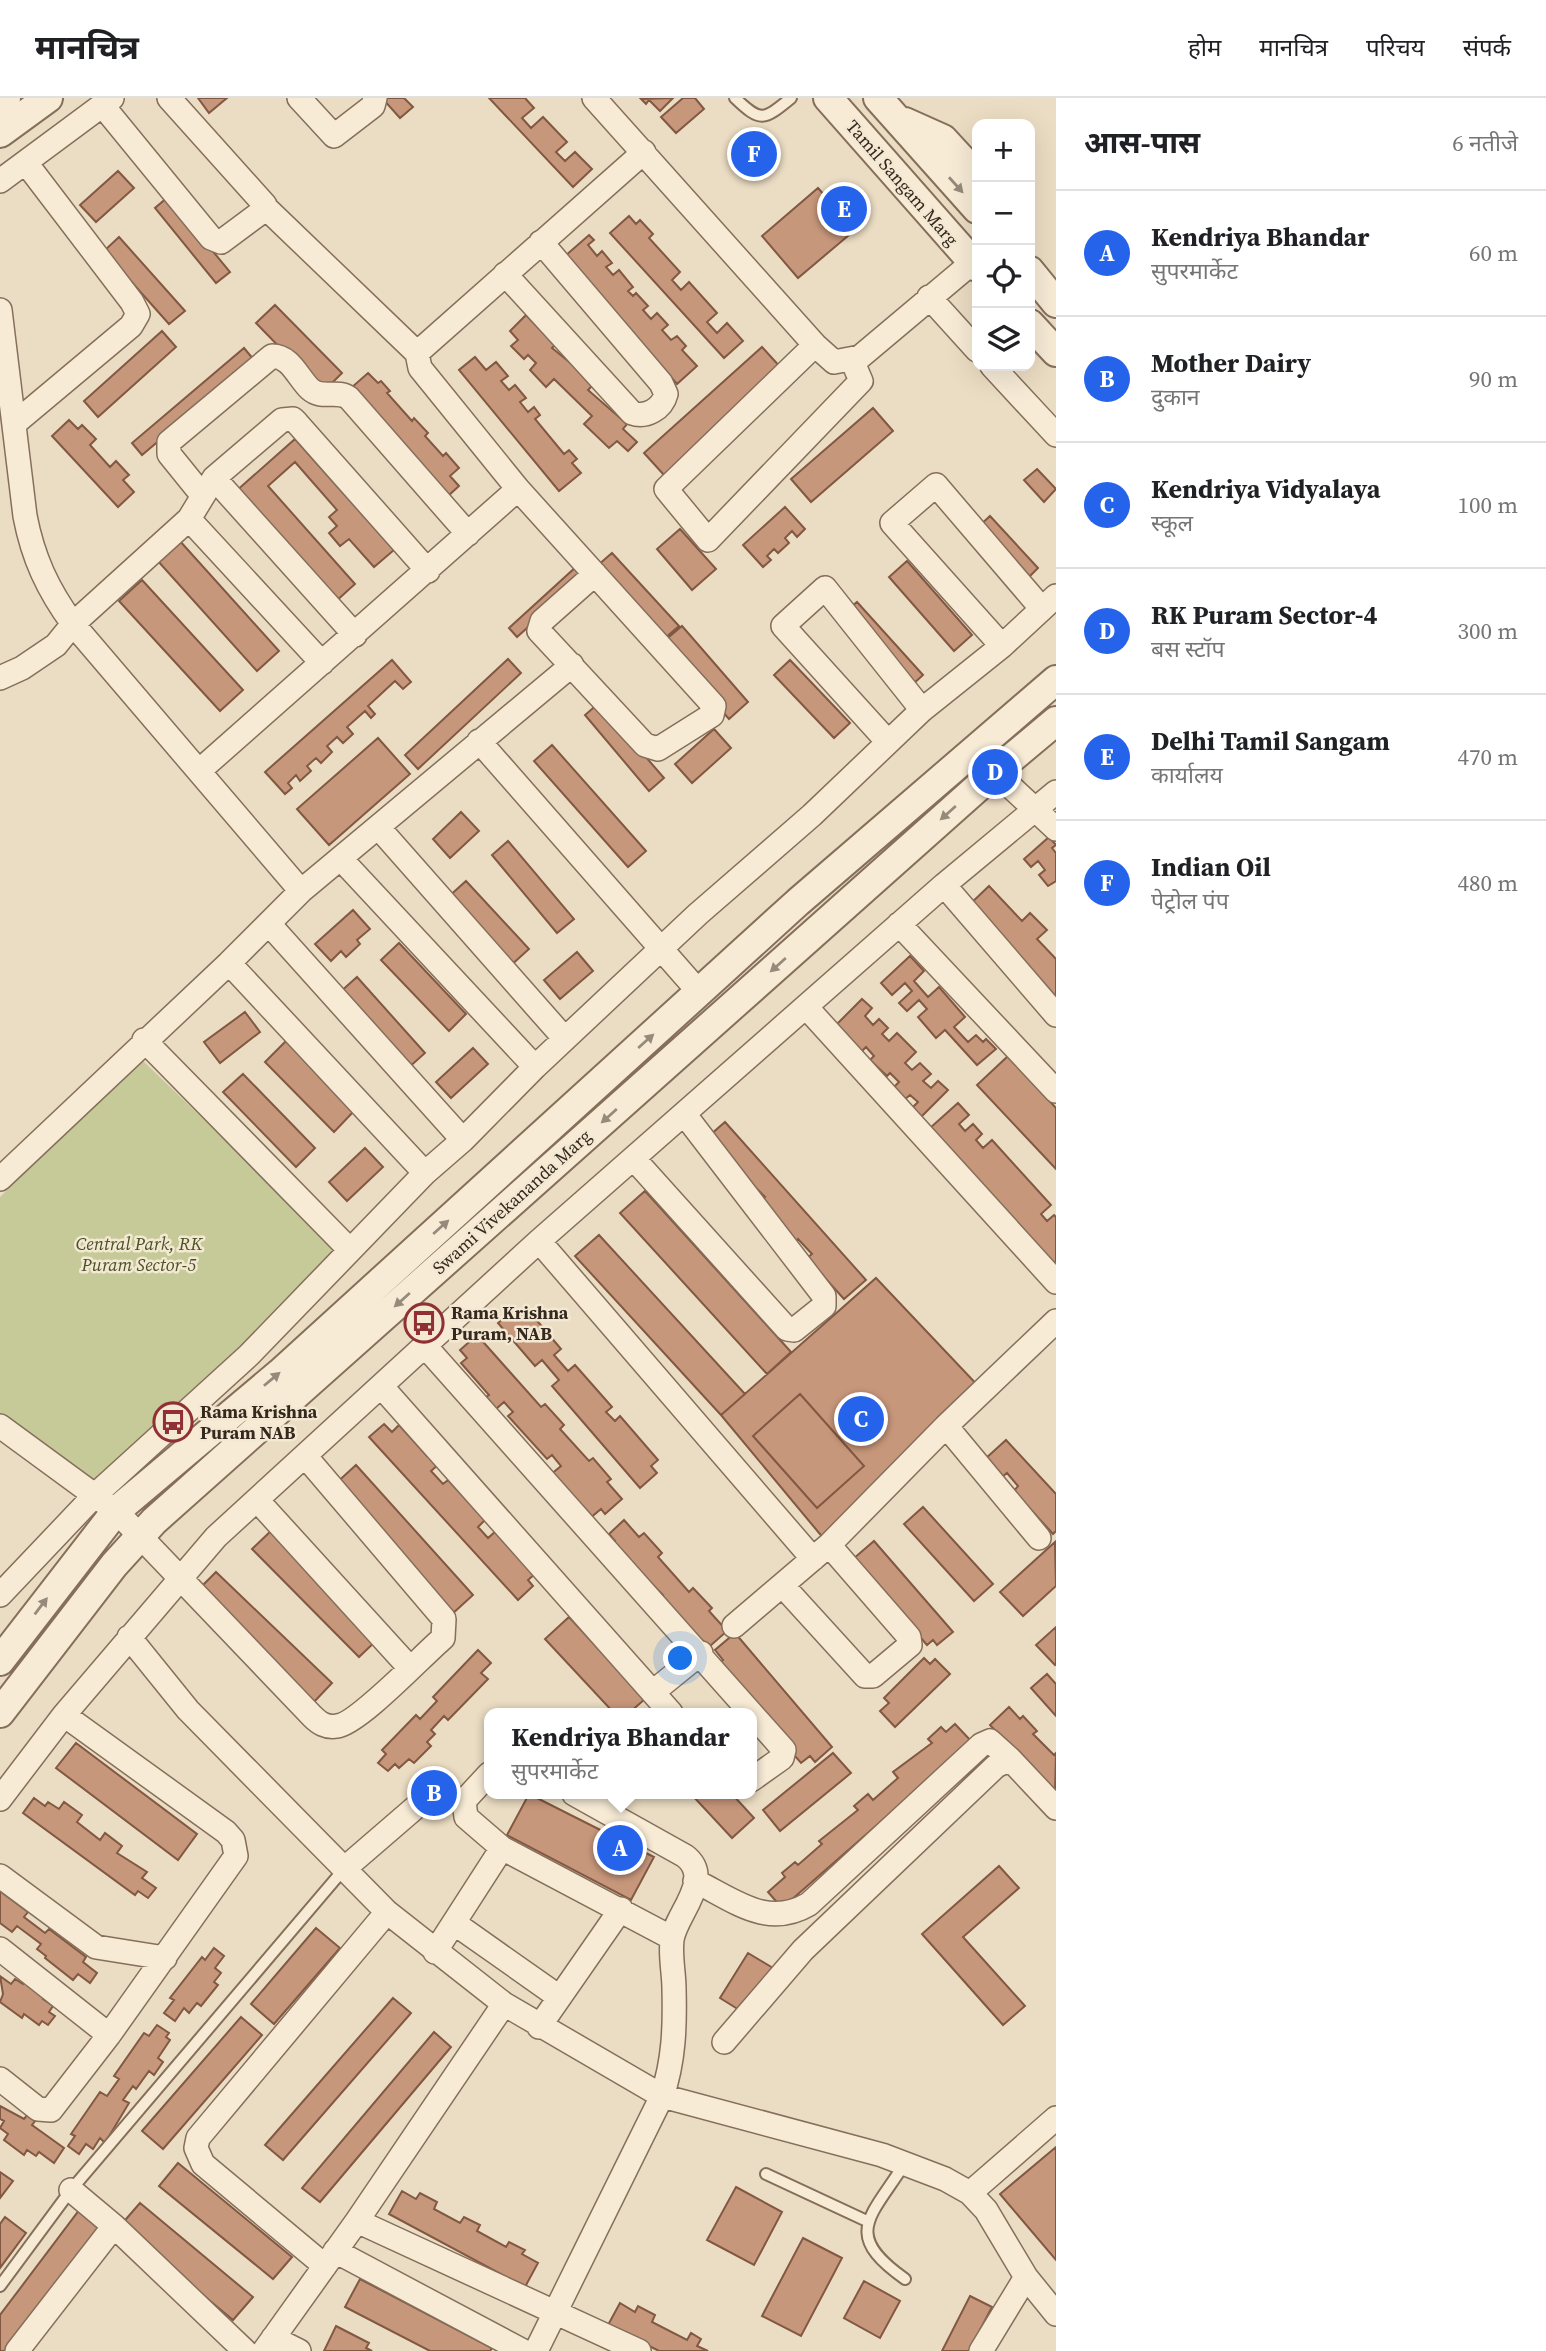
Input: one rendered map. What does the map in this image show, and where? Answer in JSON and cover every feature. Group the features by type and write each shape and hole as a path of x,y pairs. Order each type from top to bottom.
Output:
{"street":[{"path":"0,102 6,98"},
{"path":"0,133 48,98"},
{"path":"169,98 265,207 417,353 420,368 518,489 595,574 716,709 712,715 662,747 651,748 539,631 539,625 595,574"},
{"path":"299,98 334,136 373,106 375,98"},
{"path":"594,98 815,345 834,362 852,360 871,348 929,297 972,267"},
{"name":"Tamil Sangam Marg","path":"828,98 972,262"},
{"path":"0,181 107,102 214,240 224,241 265,207"},
{"path":"887,108 943,139 972,171"},
{"path":"887,108 972,203"},
{"path":"417,353 644,152"},
{"path":"14,424 131,326 138,314 132,302 26,163"},
{"path":"505,274 632,413 650,413 660,405 666,394 661,383 541,242"},
{"path":"1035,277 1056,303"},
{"path":"929,297 972,344"},
{"path":"0,310 31,548 50,592 73,624 301,891"},
{"path":"1035,329 1056,352"},
{"path":"815,345 666,489 708,540 861,381 852,360"},
{"path":"324,395 311,389 282,357 272,356 169,442 169,454 209,487 355,635"},
{"path":"997,371 1056,436"},
{"path":"0,678 46,653 73,624 189,519 209,487 277,424 324,395 340,393 349,398 468,534"},
{"path":"288,419 297,423 428,571"},
{"path":"4,1584 105,1504 349,1250 535,1067 922,710 1002,646 1049,603 936,485 892,523 1002,646"},
{"path":"199,771 518,489"},
{"path":"189,519 322,663"},
{"path":"888,742 783,626 825,588 922,710"},
{"path":"0,1178 229,963 301,891 572,665"},
{"name":"Swami Vivekananda Marg","path":"0,1661 105,1504 280,1373 799,902 1056,680"},
{"name":"Swami Vivekananda Marg","path":"0,1713 114,1565 140,1536 995,772 1056,721"},
{"path":"479,741 699,992"},
{"path":"995,772 1037,808 1056,829"},
{"path":"0,1799 64,1715 216,1537 539,1241 944,884 1056,792"},
{"path":"378,827 565,1039"},
{"path":"341,859 535,1067"},
{"path":"944,884 1056,1015"},
{"path":"269,924 463,1140"},
{"path":"900,924 1056,1091"},
{"path":"229,963 425,1173"},
{"path":"807,1007 1056,1282"},
{"path":"144,1041 349,1250"},
{"path":"634,1159 787,1329 794,1330 824,1306 824,1296 685,1115"},
{"path":"539,1241 821,1552 909,1637 910,1645 873,1676 866,1676 783,1586"},
{"path":"734,1626 821,1552 946,1426 1056,1321"},
{"path":"425,1346 748,1708"},
{"path":"382,1386 667,1708"},
{"path":"0,1426 105,1504 140,1536 178,1579 312,1716 327,1726 344,1724 375,1701 443,1638 443,1619 306,1457"},
{"path":"946,1426 1039,1538"},
{"path":"257,1500 409,1667"},
{"path":"129,1637 188,1710 344,1870 387,1912 503,2004 662,2096 905,2163 945,2179 970,2193 986,2210 1026,2277 1056,2314"},
{"path":"653,1692 701,1653"},
{"path":"0,2079 37,2109 51,2110 109,2035 236,1856 233,1840 64,1715"},
{"path":"757,1718 784,1750 784,1756 757,1776"},
{"path":"695,1881 760,1914 776,1916 794,1913 809,1904 981,1745 990,1741 1056,1808"},
{"path":"724,2042 803,1950 996,1766 1010,1759"},
{"path":"484,1779 464,1801 466,1818 502,1848 672,1938"},
{"path":"344,1870 424,1800 447,1795 464,1801"},
{"path":"536,2351 662,2096 672,2060 675,2026 672,1938 692,1897 695,1881 694,1867 685,1856 583,1799"},
{"path":"435,1952 502,1848"},
{"path":"0,1876 96,1947 165,1958"},
{"path":"539,2027 621,1909"},
{"path":"387,1912 198,2138 196,2148 203,2164 330,2258 523,2351"},
{"path":"454,1923 559,1997"},
{"path":"0,1949 109,2035"},
{"path":"299,2351 268,2344 357,2221 503,2004"},
{"path":"970,2193 1056,2118"},
{"path":"71,2190 114,2226 232,2346"},
{"path":"357,2221 639,2351"},
{"path":"17,2351 114,2226"},
{"path":"981,2351 1026,2277"}],"lane":[{"path":"735,98 754,116 760,118 772,113 791,98"},
{"path":"0,2286 71,2190 344,1870"},
{"path":"905,2163 869,2222 867,2234 872,2252 905,2279"},
{"path":"766,2174 869,2222"}],"green space":[{"name":"Central Park, RK Puram Sector-5","path":"142,1060 343,1253 88,1491 0,1420 0,1197"}],"building":[{"path":"198,98 227,98 209,113"},
{"path":"382,98 404,98 413,107 400,118"},
{"path":"489,98 525,98 534,108 522,118 531,128 543,117 567,142 556,152 565,161 575,152 592,169 573,187"},
{"path":"673,98 660,111 649,100 646,104 641,99"},
{"path":"683,98 695,98 704,109 676,133 661,117"},
{"path":"118,171 134,188 96,222 80,205"},
{"path":"818,188 855,230 798,278 762,236"},
{"path":"168,197 230,272 216,283 155,208"},
{"path":"629,216 636,224 640,220 653,234 649,238 680,272 672,280 681,290 689,282 717,313 707,322 717,333 727,323 743,341 724,358 610,233"},
{"path":"589,235 594,240 588,245 597,256 602,251 612,263 606,267 613,275 619,270 633,287 628,291 633,296 636,293 648,306 643,310 651,319 657,313 668,325 662,330 671,340 677,336 686,346 682,350 697,366 677,384 565,256"},
{"path":"119,237 185,311 169,324 104,251"},
{"path":"275,305 342,373 323,392 256,323"},
{"path":"526,315 555,345 552,348 595,383 588,390 627,424 623,429 637,442 628,451 617,441 609,448 584,424 592,416 554,379 546,387 530,370 536,363 528,355 524,359 511,346 518,340 510,331"},
{"path":"162,331 176,347 98,417 84,401"},
{"path":"762,347 782,369 664,475 644,453"},
{"path":"244,348 254,360 142,455 132,443"},
{"path":"475,357 486,370 496,362 508,376 501,381 509,390 515,385 526,398 520,402 528,412 534,407 540,415 535,419 564,454 569,450 577,459 572,463 581,473 559,491 459,370"},
{"path":"368,373 378,383 381,381 390,391 387,393 412,421 414,418 428,433 425,436 443,456 446,453 459,468 450,476 459,486 448,496 351,388"},
{"path":"873,408 893,431 811,502 791,479"},
{"path":"69,420 78,429 82,425 96,439 90,445 110,467 116,461 129,475 123,480 134,492 118,507 52,436"},
{"path":"295,439 394,550 374,567 349,539 340,546 329,533 337,526 329,517 337,510 295,462 268,486 355,584 334,603 235,492"},
{"path":"1037,469 1056,489 1044,502 1024,480"},
{"path":"785,507 805,529 797,537 792,531 785,538 789,543 778,553 774,549 767,556 771,560 763,567 743,545"},
{"path":"990,516 1038,568 1026,580 978,527"},
{"path":"680,529 716,569 692,590 657,549"},
{"path":"179,540 279,651 257,671 157,560"},
{"path":"612,553 679,626 664,639 597,566"},
{"path":"907,561 972,635 954,651 889,577"},
{"path":"577,566 586,575 517,637 509,628"},
{"path":"142,580 243,690 220,711 119,601"},
{"path":"857,602 923,675 912,685 845,612"},
{"path":"682,626 748,702 729,719 663,642"},
{"path":"508,659 521,673 418,769 405,755"},
{"path":"392,660 411,682 403,689 395,681 368,706 375,714 371,718 365,711 347,727 353,734 343,743 337,737 327,746 332,752 321,763 316,758 307,766 311,771 300,781 296,775 288,783 292,788 285,794 265,772"},
{"path":"790,660 850,723 834,738 774,675"},
{"path":"599,703 664,778 649,791 585,715"},
{"path":"714,729 731,748 692,783 675,764"},
{"path":"378,738 410,774 329,845 297,809"},
{"path":"552,745 646,851 628,867 534,761"},
{"path":"461,812 479,831 450,858 433,839"},
{"path":"1049,837 1056,845 1052,848 1056,853 1056,881 1048,886 1039,875 1045,870 1038,861 1031,867 1024,859"},
{"path":"508,841 574,919 557,933 492,855"},
{"path":"466,881 529,949 509,967 446,899"},
{"path":"989,886 1022,921 1030,913 1047,930 1037,939 1056,959 1056,1000 967,907"},
{"path":"353,910 370,929 357,940 360,944 346,957 341,951 331,961 315,944"},
{"path":"399,943 466,1014 449,1031 381,960"},
{"path":"577,952 593,971 560,999 544,980"},
{"path":"910,956 924,971 914,981 928,997 939,987 965,1017 954,1027 968,1042 976,1035 983,1042 986,1039 996,1049 977,1065 945,1030 936,1038 918,1017 927,1009 919,1000 907,1011 899,1003 912,991 905,983 892,995 881,983"},
{"path":"357,977 425,1053 407,1069 339,993"},
{"path":"862,999 872,1008 865,1016 873,1025 879,1019 888,1028 882,1034 889,1041 897,1033 916,1052 905,1063 912,1070 920,1063 931,1074 923,1081 931,1088 938,1081 948,1090 921,1117 912,1108 918,1102 910,1095 904,1100 892,1089 899,1082 890,1073 887,1076 870,1060 874,1056 866,1047 857,1056 831,1030"},
{"path":"245,1012 260,1032 220,1063 204,1042"},
{"path":"287,1040 355,1110 334,1132 265,1062"},
{"path":"473,1048 488,1064 451,1098 436,1082"},
{"path":"1008,1056 1056,1108 1056,1169 977,1085"},
{"path":"243,1074 315,1148 296,1167 223,1092"},
{"path":"958,1103 969,1115 959,1124 965,1131 973,1124 982,1134 976,1140 983,1148 992,1140 1051,1205 1041,1214 1047,1221 1054,1215 1056,1217 1056,1261 1052,1264 930,1128"},
{"path":"725,1122 866,1280 844,1299 807,1258 812,1254 798,1239 794,1243 758,1203 765,1197 751,1183 747,1187 709,1136"},
{"path":"365,1148 383,1167 347,1201 329,1182"},
{"path":"645,1191 791,1352 767,1374 620,1213"},
{"path":"599,1235 745,1394 721,1415 575,1256"},
{"path":"876,1278 983,1391 829,1545 721,1415"},
{"path":"513,1310 519,1317 528,1310 561,1349 554,1355 568,1371 575,1365 612,1407 606,1412 615,1421 620,1416 658,1460 651,1466 657,1473 640,1488 552,1386 559,1380 542,1360 535,1366 498,1323"},
{"path":"477,1335 541,1407 545,1404 564,1425 560,1429 589,1461 593,1458 611,1479 607,1482 622,1499 605,1514 601,1509 589,1519 550,1475 561,1466 552,1455 547,1459 508,1416 513,1412 504,1402 496,1409 486,1397 489,1395 461,1363 467,1358 460,1350"},
{"path":"800,1394 864,1466 817,1508 753,1436"},
{"path":"384,1424 392,1432 399,1425 427,1456 429,1454 439,1464 431,1471 443,1484 448,1480 485,1520 478,1527 488,1538 496,1531 536,1573 528,1580 533,1586 518,1600 369,1437"},
{"path":"1006,1440 1056,1494 1056,1531 1053,1534 1014,1491 1018,1486 1007,1473 1002,1477 985,1459"},
{"path":"356,1465 473,1595 451,1615 333,1486"},
{"path":"923,1507 993,1584 974,1601 904,1524"},
{"path":"624,1520 639,1537 644,1533 662,1553 658,1557 689,1592 693,1588 712,1608 709,1611 727,1631 709,1647 702,1640 696,1646 656,1602 663,1595 653,1585 647,1590 608,1547 615,1541 609,1534"},
{"path":"273,1529 380,1637 359,1657 252,1549"},
{"path":"874,1541 953,1632 937,1645 933,1640 927,1645 853,1559"},
{"path":"1055,1542 1056,1586 1023,1616 1000,1592"},
{"path":"216,1572 332,1683 313,1703 196,1592"},
{"path":"569,1617 645,1699 635,1708 609,1708 545,1639"},
{"path":"1056,1627 1056,1664 1055,1665 1036,1645"},
{"path":"735,1633 832,1747 815,1762 810,1756 801,1763 757,1712 757,1708 753,1708 717,1666 723,1660 715,1650"},
{"path":"478,1650 491,1663 481,1673 488,1679 448,1720 444,1716 431,1730 435,1734 427,1742 431,1746 414,1763 409,1759 399,1768 395,1764 388,1771 378,1763 386,1754 382,1750 416,1715 420,1719 437,1701 433,1697"},
{"path":"924,1658 930,1664 935,1659 950,1674 895,1727 880,1711 889,1703 884,1698"},
{"path":"1047,1674 1056,1684 1056,1716 1031,1688"},
{"path":"1009,1707 1020,1719 1023,1716 1037,1731 1033,1734 1054,1755 1056,1753 1055,1794 990,1725"},
{"path":"955,1724 972,1742 782,1908 768,1892 785,1877 782,1873 795,1862 798,1865 822,1844 819,1841 858,1810 854,1806 868,1794 873,1800 898,1778 893,1772 932,1743 928,1739 941,1727 946,1732"},
{"path":"76,1743 197,1834 178,1860 56,1768"},
{"path":"833,1753 851,1773 780,1831 763,1810"},
{"path":"34,1798 45,1806 48,1802 59,1809 64,1802 82,1815 77,1822 100,1840 105,1833 122,1846 117,1853 147,1872 142,1878 156,1888 148,1898 138,1891 135,1895 23,1813"},
{"path":"526,1799 539,1799 654,1857 631,1900 507,1835"},
{"path":"696,1799 737,1799 754,1818 732,1838"},
{"path":"999,1866 1019,1888 963,1937 1025,2006 1003,2025 922,1934"},
{"path":"0,1891 28,1912 24,1917 45,1933 49,1929 86,1957 83,1962 97,1973 90,1983 78,1974 73,1980 37,1949 41,1944 17,1926 12,1932 0,1923"},
{"path":"316,1928 340,1948 274,2024 251,2004"},
{"path":"214,1948 224,1956 215,1968 221,1973 214,1982 218,1985 201,2006 197,2003 189,2013 184,2008 175,2021 164,2013 174,2000 170,1998 202,1957 205,1960"},
{"path":"748,1953 773,1968 744,2013 720,1998"},
{"path":"0,1976 11,1984 15,1979 23,1984 27,1979 47,1993 43,1999 53,2006 49,2012 55,2016 48,2025 42,2021 39,2025 24,2014 22,2018 0,2002 3,1994"},
{"path":"393,1998 411,2013 283,2160 265,2145"},
{"path":"241,2017 262,2035 163,2149 142,2131"},
{"path":"157,2025 169,2033 166,2037 170,2040 158,2058 163,2062 154,2075 149,2071 136,2089 133,2086 123,2100 129,2103 105,2143 100,2138 93,2149 86,2144 79,2154 68,2146 75,2136 71,2134 100,2092 107,2096 119,2079 114,2076 144,2033 149,2036"},
{"path":"434,2032 451,2047 320,2202 302,2188"},
{"path":"0,2106 24,2119 28,2114 36,2120 32,2125 64,2148 54,2163 39,2152 36,2156 27,2150 24,2155 4,2140 8,2134 0,2128 4,2121 0,2119"},
{"path":"1056,2147 1056,2260 1000,2194"},
{"path":"178,2163 292,2257 273,2279 159,2186"},
{"path":"0,2172 13,2181 0,2198"},
{"path":"736,2187 782,2212 754,2265 707,2240"},
{"path":"402,2191 416,2199 420,2193 437,2202 434,2209 460,2223 464,2217 480,2225 477,2231 506,2247 509,2242 525,2250 522,2254 538,2263 525,2287 389,2214"},
{"path":"140,2203 253,2297 233,2320 120,2226"},
{"path":"80,2209 102,2225 7,2351 0,2351 0,2315"},
{"path":"5,2217 26,2233 0,2268 0,2224"},
{"path":"803,2238 842,2258 801,2336 762,2316"},
{"path":"360,2279 492,2348 490,2351 430,2351 345,2307"},
{"path":"864,2281 900,2301 880,2338 844,2318"},
{"path":"970,2296 992,2307 969,2351 942,2351"},
{"path":"620,2303 635,2312 638,2306 655,2315 652,2322 687,2340 691,2333 701,2339 697,2346 708,2351 659,2351 608,2325"},
{"path":"336,2326 369,2343 366,2348 372,2351 324,2351"}],"place":[{"name":"Indian Oil","path":"754,154"},
{"name":"Delhi Tamil Sangam","path":"844,209"},
{"name":"RK Puram Sector-4","path":"995,772"},
{"name":"Rama Krishna Puram, NAB","path":"424,1323"},
{"name":"Kendriya Vidyalaya","path":"861,1419"},
{"name":"Rama Krishna Puram NAB","path":"173,1422"},
{"name":"Mother Dairy","path":"434,1793"},
{"name":"Kendriya Bhandar","path":"620,1848"}]}
